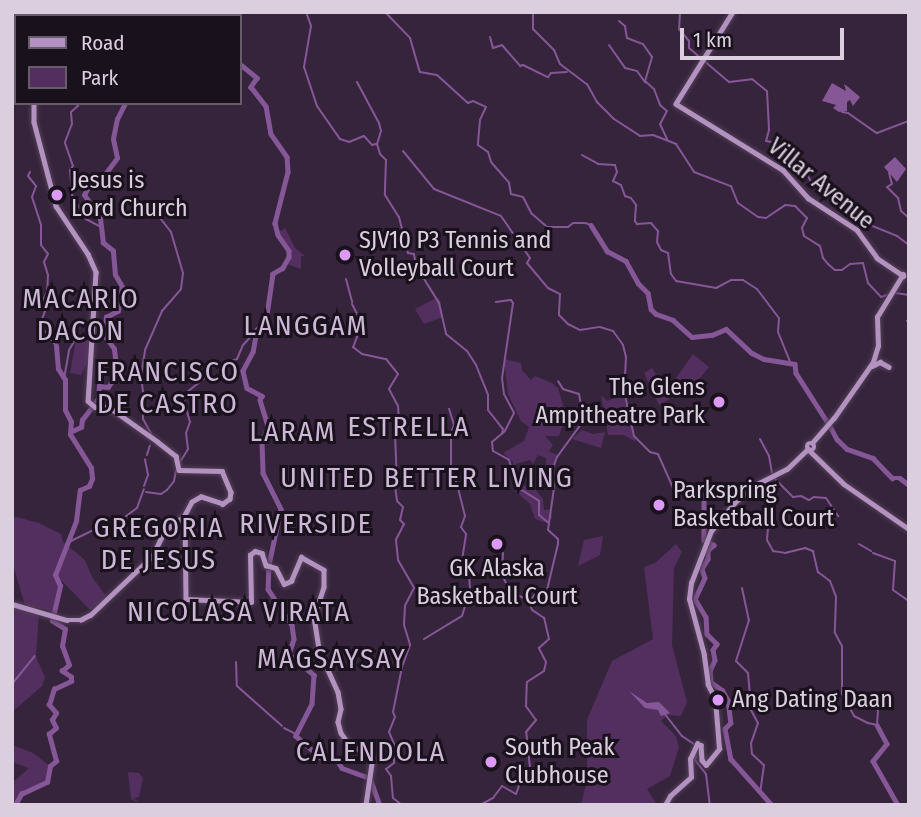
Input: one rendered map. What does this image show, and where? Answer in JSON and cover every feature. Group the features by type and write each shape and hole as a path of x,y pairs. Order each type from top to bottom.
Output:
{"main road":[{"name":"Villar Avenue","path":"733,12 676,104 782,171 813,204 856,231 876,259 903,275 876,320 878,351"},
{"path":"34,105 34,115 58,207 97,271 89,403 96,407 109,407 151,437 176,456 179,470 218,470 227,477 231,494 228,501 220,504 199,497 187,506 184,518 186,599 251,602 250,553 261,552 270,566 276,568 280,582 286,584 291,581 301,557 324,569 315,627 319,654 335,684 341,705 338,722 341,733 349,744 373,757 366,805"},
{"path":"665,805 671,794 691,777 690,759 697,745 701,745 702,760 706,765 719,747 715,699 708,685 704,655 696,636 689,599 713,527 751,488 787,468 812,447 872,367 878,351"},
{"path":"829,425 869,369 878,351"},
{"path":"872,367 880,362 889,367"},
{"path":"812,447 841,482 909,528"},
{"path":"14,603 51,615 81,620 90,617 154,554 165,531 184,518"},
{"path":"14,603 51,615"},
{"path":"359,805 366,796"}],"green space":[{"path":"285,228 295,248 305,256 301,256 301,269 287,264 290,251 278,233"},
{"path":"436,298 440,300 443,317 424,324 415,309"},
{"path":"77,335 90,338 89,359 81,375 70,373"},
{"path":"693,354 709,367 689,391 676,378"},
{"path":"504,359 521,363 522,370 531,380 535,376 558,388 566,415 559,436 545,436 553,445 549,451 557,455 552,468 546,468 546,458 538,455 533,464 530,460 516,464 519,480 527,488 535,489 543,499 544,510 551,509 552,518 547,523 535,519 530,504 515,491 519,487 514,480 513,462 503,453 524,441 529,427 521,421 508,394"},
{"path":"652,368 670,399 659,405 644,373"},
{"path":"601,395 607,401 623,395 636,442 624,435 608,435"},
{"path":"582,430 593,434 605,432 601,448 572,439"},
{"path":"12,516 39,523 61,534 63,542 85,560 92,577 107,597 94,609 89,609 62,581 54,615 48,610 25,605 12,562"},
{"path":"603,536 600,555 578,566 584,540"},
{"path":"676,544 682,552 674,568 672,645 687,702 681,716 667,715 661,721 676,736 679,747 670,776 647,789 657,805 581,805 587,780 587,720 612,661 653,639 644,567 655,563"},
{"path":"12,605 39,614 36,657 45,677 42,686 12,712"},
{"path":"12,745 33,753 50,766 47,782 21,794 15,805 12,805 12,783 29,768 12,762"},
{"path":"128,772 139,773 143,778 139,797 134,798 138,802 131,799"}],"shaded area":[{"path":"832,83 846,91 844,84 860,97 853,106 850,100 847,102 847,111 839,112 833,108 836,105 822,101"},
{"path":"895,157 906,169 897,182 884,167"},
{"path":"629,691 647,703 659,702 670,713 661,716 658,710 645,708"}],"waterway":[{"path":"212,12 216,14"},
{"path":"306,12 311,26 304,67 317,106 340,139 349,142 364,136 372,145 376,144"},
{"path":"385,12 410,38 420,72 437,75 468,103 473,101 486,107 480,120 478,145 488,152 491,162 509,183 511,194 523,197 531,213 547,227 568,227 573,223 584,223"},
{"path":"533,12 533,29 554,50 560,64 587,84 597,102 614,119 640,136 653,135 676,144 694,172 731,186 738,203 758,217 766,218 785,205 795,206 807,218 802,228 804,236 820,246 823,258 828,264 835,270 842,270 850,264 863,263 868,283 881,297 887,295"},
{"path":"680,12 679,29 689,41 689,48 729,82 752,79 767,91 769,130 766,141 782,144 791,159 802,163 810,180 822,190 824,197 848,203 865,223 897,236 909,245"},
{"path":"619,21 625,26 627,38 643,44 652,57 645,81 654,89 660,105 667,111 660,124 667,139"},
{"path":"490,37 493,48 502,45 520,66 548,77 551,73 567,72"},
{"path":"609,45 625,68 637,71 645,82"},
{"path":"242,66 257,78 251,87 266,106 271,134 287,157 288,172 275,223 278,235 289,251 289,257 283,268 273,274 266,322 257,330 253,352 243,371 247,388 262,396 260,400 268,427 262,442 263,473 281,509 269,565 268,589 292,625 294,639 289,654 314,675 312,704 296,736 324,760 337,760 342,768 370,778 380,805"},
{"path":"357,82 379,123 381,131 377,144 380,154 386,160 385,195 399,217 408,253 414,254 416,266 439,303 446,334 467,351 476,365 488,395 488,410 503,429 502,434"},
{"path":"65,142 72,124 71,112 77,105"},
{"path":"72,431 81,427 82,420 98,399 99,386 108,387 117,374 114,349 106,338 105,330 106,317 118,311 122,287 115,275 113,251 103,243 100,217 84,195 90,183 105,174 117,158 113,139 117,119 124,105"},
{"path":"842,112 848,113 877,133 909,121"},
{"path":"65,143 73,166 70,170 72,195 86,219 99,226"},
{"path":"403,151 434,189 501,216 530,258 527,263 548,288 560,294 559,315 568,324 580,330 600,327 613,331 623,345 626,357 624,391 634,436 650,452 658,454 673,488 696,486"},
{"path":"582,155 598,164 615,165 617,172 613,181 621,185 625,196 631,198 636,205 637,224 651,223 658,231 657,242 661,250 668,253 671,274 676,281 716,288 731,280 743,280 757,289 779,318 778,332 790,361"},
{"path":"30,172 28,176 36,186 32,197 41,225 41,245 48,254 44,262 48,275 47,292 41,305 45,311 40,325 56,346"},
{"path":"889,173 892,184 887,187 898,198 901,211 909,218"},
{"path":"143,392 141,376 145,350 162,311 181,289 183,273 171,232 161,219"},
{"path":"585,223 591,225"},
{"path":"591,225 607,251 626,261 638,283 648,293 651,309 656,314 673,320 692,337 712,335 726,329 752,353 764,359 795,364 796,373 828,423"},
{"path":"346,279 352,302"},
{"path":"896,293 909,295"},
{"path":"496,302 511,300 513,303 502,378 504,394 514,413 505,431 492,442 493,451 509,460 517,487 539,501 539,515 549,523"},
{"path":"352,304 362,324 353,347 362,354 386,359 398,374 389,389 398,406 399,421 395,433 397,484"},
{"path":"180,462 188,449 186,433 190,422 184,401 187,392 206,377 211,367 237,359 243,345 257,330"},
{"path":"64,379 69,350 75,340"},
{"path":"15,805 21,794 47,782 50,766 56,761 49,734 56,728 52,720 56,713 49,705 54,689 71,681 71,677 62,671 69,665 62,646 65,629 52,621 60,586 55,575 76,521 80,490 89,486 92,479 91,468 70,435 71,422 65,410 65,380 58,369 56,346"},
{"path":"480,805 493,798 502,786 516,794 521,780 530,768 526,732 536,720 526,706 527,682 544,671 546,662 539,648 549,639 544,618 532,610 529,602 535,594 547,590 558,544 558,539 548,530 555,481 553,468 557,457 584,420 579,394 563,389 558,381"},
{"path":"143,394 143,419 152,435"},
{"path":"424,639 462,616 470,589 469,575 462,560 466,534 461,527 465,516 457,483 451,475 451,433 454,425 449,409"},
{"path":"830,426 847,449 873,458 892,478 900,478 909,485"},
{"path":"760,439 769,456 772,473"},
{"path":"147,455 150,445"},
{"path":"144,486 148,475 145,459"},
{"path":"146,492 161,494 167,490 174,481 176,471"},
{"path":"774,478 793,497 801,496 809,500 814,497 826,498 838,516"},
{"path":"395,486 397,501 403,507 400,520 404,524 396,540 398,560 414,588 405,606 404,625 410,645 402,667 393,712 395,717 389,732 394,744 394,763 386,769 391,776 393,798 402,805"},
{"path":"696,486 704,498 704,540 714,545 708,551 708,559 702,569 705,578 695,599 706,617 707,634 717,644 713,650 715,660 710,671 711,682 722,690 728,700 731,723 725,729 731,759 772,805"},
{"path":"109,529 137,508 144,489"},
{"path":"69,542 98,528 107,529"},
{"path":"768,528 767,540 773,551 785,553 805,548 813,551 818,572 830,581 836,597 835,633 842,646 842,694 854,716 868,723 877,725 878,709"},
{"path":"859,544 871,551"},
{"path":"503,553 502,574 510,592 529,600"},
{"path":"873,553 895,561 893,590 909,601"},
{"path":"742,588 749,620 736,661 748,673 751,710 758,723 751,743 752,754 764,765 760,792"},
{"path":"12,684 35,656"},
{"path":"236,662 237,686 282,726"},
{"path":"664,713 682,736 694,744"},
{"path":"877,725 887,744 873,761 898,805"},
{"path":"284,728 296,734"},
{"path":"698,748 695,760 706,774 710,805"}],"place":[{"name":"Jesus is Lord Church","path":"57,195"},
{"name":"SJV10 P3 Tennis and Volleyball Court","path":"345,255"},
{"name":"The Glens Ampitheatre Park","path":"719,402"},
{"name":"Parkspring Basketball Court","path":"659,505"},
{"name":"GK Alaska Basketball Court","path":"497,544"},
{"name":"Ang Dating Daan","path":"718,700"},
{"name":"South Peak Clubhouse","path":"491,762"}],"district":[{"name":"MACARIO DACON","path":"81,315"},
{"name":"LANGGAM","path":"306,326"},
{"name":"FRANCISCO DE CASTRO","path":"168,388"},
{"name":"ESTRELLA","path":"409,427"},
{"name":"LARAM","path":"293,432"},
{"name":"UNITED BETTER LIVING","path":"427,478"},
{"name":"RIVERSIDE","path":"306,524"},
{"name":"GREGORIA DE JESUS","path":"159,544"},
{"name":"NICOLASA VIRATA","path":"239,612"},
{"name":"MAGSAYSAY","path":"332,659"},
{"name":"CALENDOLA","path":"371,752"}]}
